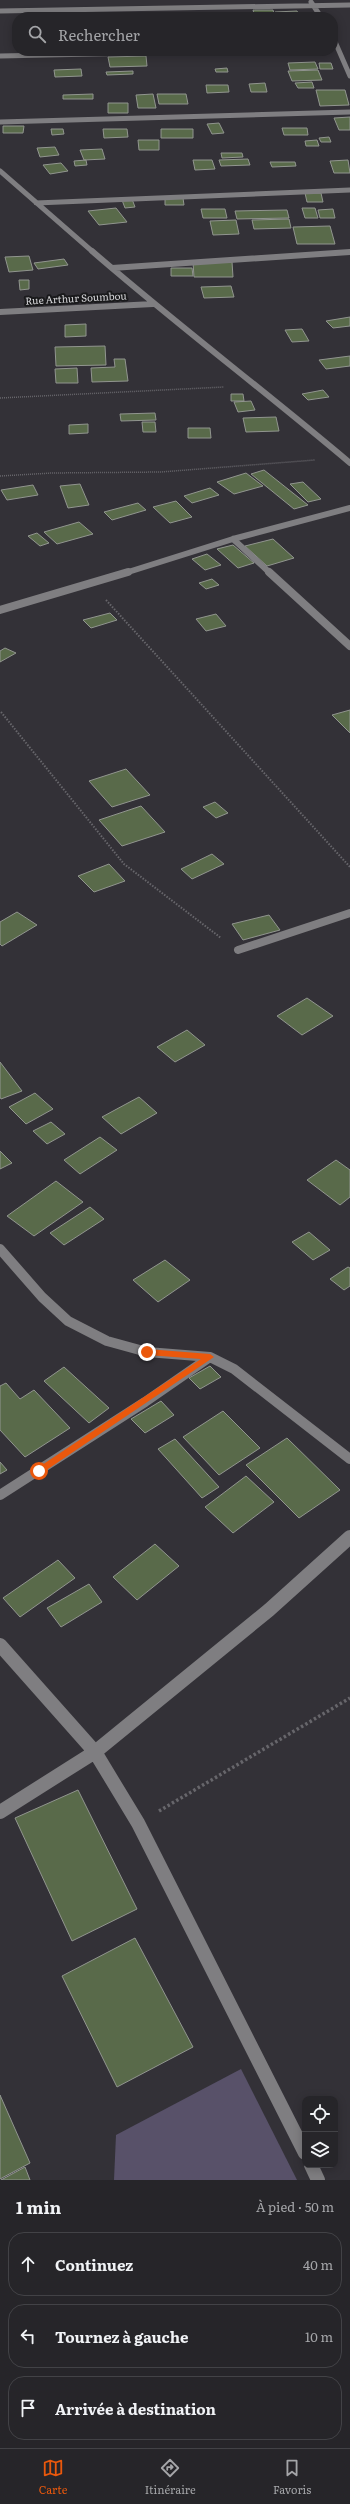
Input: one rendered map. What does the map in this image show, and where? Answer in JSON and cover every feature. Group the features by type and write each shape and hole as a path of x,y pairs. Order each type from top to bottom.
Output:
{"street":[{"path":"310,0 318,12"},
{"path":"0,11 313,6 350,4"},
{"path":"339,49 350,76"},
{"path":"0,56 12,56"},
{"path":"0,122 350,112"},
{"path":"0,171 153,304 350,463"},
{"path":"36,203 350,190"},
{"path":"112,268 350,252"},
{"name":"Rue Arthur Soumbou","path":"0,312 153,304"},
{"path":"0,610 91,584 233,539 350,508"},
{"path":"233,539 350,646"},
{"path":"238,950 350,913"},
{"path":"0,1249 42,1297 68,1321 107,1341 147,1352 210,1357 234,1369 350,1460"},
{"path":"0,1495 145,1402 210,1357"},
{"path":"0,1812 95,1752 269,1610 350,1537"},
{"path":"0,1645 95,1752 138,1823 302,2147"},
{"path":"312,2168 318,2180"}],"path":[{"path":"0,398 256,386"},
{"path":"0,476 29,472 154,472 251,467 344,457"},
{"path":"91,584 350,867"},
{"path":"1,712 124,864 238,950"},
{"path":"138,1823 350,1698"}],"shaded area":[{"path":"241,2069 297,2180 114,2180 116,2135"}],"building":[{"path":"253,10 273,10 274,12 254,12"},
{"path":"297,11 298,12 275,12"},
{"path":"146,56 147,66 110,67 108,57"},
{"path":"315,62 318,69 290,70 288,63"},
{"path":"319,63 331,63 333,69 320,69"},
{"path":"227,68 228,72 216,72 215,69"},
{"path":"81,69 82,76 55,77 54,70"},
{"path":"318,70 322,80 292,81 288,71"},
{"path":"133,71 133,74 107,75 106,72"},
{"path":"312,82 314,88 298,88 295,83"},
{"path":"265,83 267,92 251,92 249,84"},
{"path":"206,85 228,85 229,92 207,93"},
{"path":"316,90 345,90 349,105 320,106"},
{"path":"93,94 93,99 63,99 63,95"},
{"path":"153,94 156,108 138,108 136,95"},
{"path":"157,94 186,94 188,104 159,104"},
{"path":"108,103 128,103 128,113 108,113"},
{"path":"350,117 350,130 339,130 334,118"},
{"path":"219,123 224,133 212,134 207,124"},
{"path":"3,126 24,126 23,133 3,133"},
{"path":"282,128 307,128 308,135 284,135"},
{"path":"51,129 63,129 64,134 52,135"},
{"path":"103,129 127,129 128,137 104,138"},
{"path":"161,129 193,129 193,138 161,138"},
{"path":"329,137 331,142 321,142 319,138"},
{"path":"138,140 159,140 159,150 139,150"},
{"path":"317,140 319,146 306,146 305,141"},
{"path":"55,147 59,155 40,157 37,148"},
{"path":"102,149 105,159 84,160 80,150"},
{"path":"221,153 242,153 243,157 222,158"},
{"path":"248,159 250,165 221,166 219,160"},
{"path":"86,160 87,165 75,166 74,161"},
{"path":"193,160 212,160 215,169 195,170"},
{"path":"348,160 350,173 334,173 330,161"},
{"path":"270,162 295,162 296,166 272,167"},
{"path":"61,163 68,171 50,174 43,165"},
{"path":"305,193 321,193 323,202 307,202"},
{"path":"165,198 183,198 184,205 165,205"},
{"path":"132,199 135,207 125,208 122,200"},
{"path":"116,208 127,222 99,225 88,211"},
{"path":"302,208 315,208 318,218 305,218"},
{"path":"201,209 225,209 227,218 203,218"},
{"path":"333,209 335,218 320,218 318,210"},
{"path":"287,210 289,218 237,219 235,211"},
{"path":"289,219 291,228 254,229 252,220"},
{"path":"236,220 239,234 213,235 210,221"},
{"path":"330,226 335,244 297,244 293,227"},
{"path":"29,256 33,270 9,272 5,257"},
{"path":"64,259 68,265 38,269 34,263"},
{"path":"193,262 232,262 233,277 194,277"},
{"path":"171,268 192,268 193,276 171,276"},
{"path":"19,280 29,280 29,289 20,290"},
{"path":"231,286 234,297 204,298 201,287"},
{"path":"350,317 350,326 333,328 326,321"},
{"path":"86,324 86,336 65,337 65,325"},
{"path":"302,329 309,341 292,342 285,330"},
{"path":"105,346 106,365 56,366 55,347"},
{"path":"350,356 350,366 326,369 319,360"},
{"path":"114,359 125,359 128,381 92,382 91,368 115,367"},
{"path":"77,368 78,383 56,383 55,369"},
{"path":"323,390 329,397 308,400 302,394"},
{"path":"231,394 243,394 244,401 231,401"},
{"path":"251,401 255,410 238,412 234,402"},
{"path":"155,413 156,420 121,421 120,414"},
{"path":"276,417 279,431 246,432 243,418"},
{"path":"142,422 155,422 156,432 143,432"},
{"path":"88,424 88,433 69,434 69,425"},
{"path":"188,428 210,428 211,438 188,438"},
{"path":"264,470 308,505 294,509 251,474"},
{"path":"246,473 263,486 234,494 217,482"},
{"path":"303,482 321,499 308,502 290,484"},
{"path":"80,484 89,505 68,508 60,486"},
{"path":"33,485 38,495 7,500 1,490"},
{"path":"210,488 219,495 192,503 184,496"},
{"path":"176,501 192,517 170,523 153,507"},
{"path":"138,503 146,510 112,520 104,512"},
{"path":"79,522 93,534 57,544 44,532"},
{"path":"37,533 49,543 40,546 28,536"},
{"path":"273,539 294,558 267,566 245,546"},
{"path":"233,545 254,563 238,568 217,549"},
{"path":"207,554 221,565 205,570 192,559"},
{"path":"212,579 219,585 206,589 199,583"},
{"path":"110,613 117,620 91,628 83,620"},
{"path":"216,614 226,626 206,631 196,619"},
{"path":"5,648 16,653 0,662 0,651"},
{"path":"350,710 350,733 332,715"},
{"path":"126,769 150,795 112,807 89,781"},
{"path":"215,802 228,813 216,818 203,807"},
{"path":"141,806 165,832 122,846 99,820"},
{"path":"212,854 224,864 192,879 181,869"},
{"path":"109,864 125,881 94,892 78,876"},
{"path":"17,912 37,925 2,946 0,944 0,922"},
{"path":"269,915 280,930 243,940 232,924"},
{"path":"307,998 333,1016 302,1035 277,1016"},
{"path":"187,1030 205,1045 175,1062 157,1047"},
{"path":"0,1062 22,1091 1,1099 0,1097"},
{"path":"35,1093 53,1109 26,1124 9,1107"},
{"path":"139,1097 157,1113 121,1134 102,1117"},
{"path":"51,1122 65,1134 47,1144 33,1131"},
{"path":"100,1137 117,1150 80,1174 64,1160"},
{"path":"0,1151 12,1163 0,1169"},
{"path":"336,1160 350,1170 350,1197 340,1205 307,1180"},
{"path":"56,1181 83,1202 34,1236 7,1216"},
{"path":"90,1207 104,1219 64,1245 50,1233"},
{"path":"309,1232 330,1250 313,1260 292,1242"},
{"path":"165,1260 190,1280 158,1302 133,1280"},
{"path":"348,1267 350,1268 350,1286 344,1290 330,1279"},
{"path":"210,1366 221,1377 200,1389 189,1378"},
{"path":"64,1367 109,1408 89,1423 44,1381"},
{"path":"6,1383 20,1399 34,1390 70,1428 25,1457 0,1430 0,1386"},
{"path":"161,1401 174,1415 145,1433 131,1419"},
{"path":"223,1411 260,1448 219,1475 183,1437"},
{"path":"287,1438 340,1490 299,1518 246,1465"},
{"path":"175,1439 219,1487 202,1498 158,1449"},
{"path":"0,1462 7,1470 0,1474"},
{"path":"246,1476 274,1502 233,1533 205,1507"},
{"path":"155,1544 179,1566 137,1600 113,1577"},
{"path":"58,1560 75,1578 20,1617 3,1598"},
{"path":"89,1584 102,1602 61,1627 47,1608"},
{"path":"78,1790 137,1909 72,1941 15,1818"},
{"path":"135,1938 193,2047 117,2087 62,1976"},
{"path":"0,2095 30,2163 0,2179"},
{"path":"25,2167 30,2180 1,2180"}],"route":[{"path":"39,1471 145,1402 210,1357 147,1352"}]}
